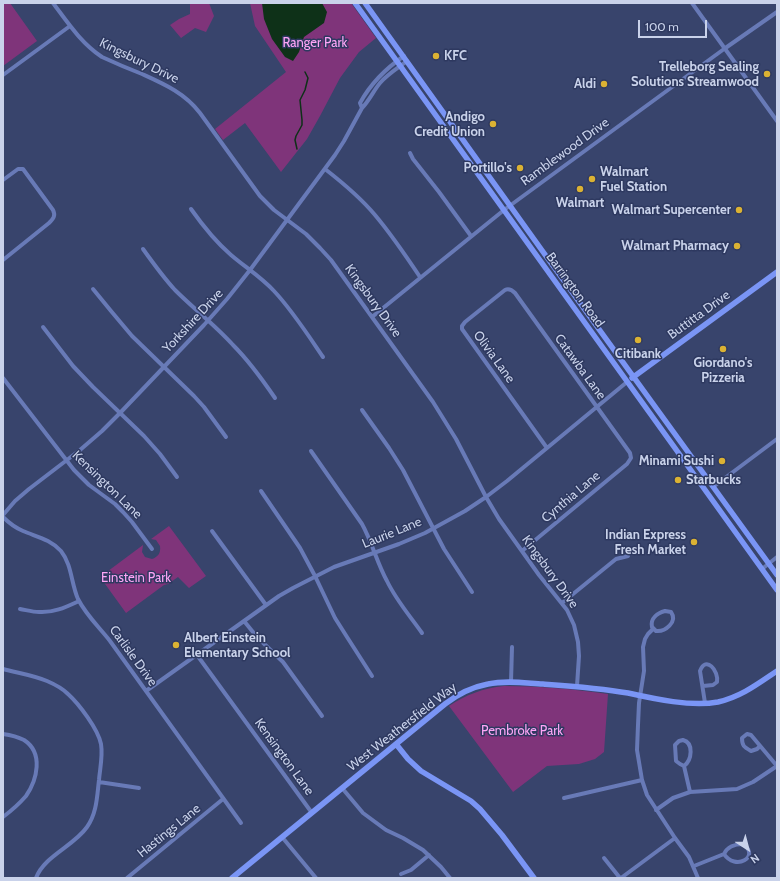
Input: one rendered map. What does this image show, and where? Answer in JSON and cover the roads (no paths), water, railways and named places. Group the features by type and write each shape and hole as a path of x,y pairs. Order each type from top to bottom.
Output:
{"main road":[{"name":"Barrington Road","path":"355,3 777,590"},
{"name":"Barrington Road","path":"365,3 777,575"},
{"name":"Buttitta Drive","path":"634,376 777,272"},
{"name":"Laurie Lane","path":"627,382 634,376"},
{"name":"West Weathersfield Way","path":"232,878 445,704 460,694 474,688 489,684 511,682 577,686 681,702 705,703 718,702 736,696 753,687 777,670"},
{"path":"396,744 408,759 422,771 471,801 480,809 494,824 534,878"}],"street":[{"name":"Kingsbury Drive","path":"53,3 86,45 102,56 162,83 186,98 200,113 255,191 268,205 306,234 326,254 445,420 499,519 543,580 562,603 572,619 578,642 579,656 577,686"},
{"path":"692,3 777,121"},
{"name":"Ramblewood Drive","path":"372,317 510,205 777,12"},
{"path":"3,75 70,26"},
{"name":"Yorkshire Drive","path":"3,516 29,489 102,431 227,299 325,169 344,141 362,108 360,103 373,82 385,70 405,59"},
{"path":"410,153 471,236"},
{"path":"3,180 18,169 25,171 53,210 54,216 49,223 3,260"},
{"path":"325,169 354,193 374,214 420,277"},
{"path":"191,209 218,243 270,286 323,357"},
{"path":"142,249 175,289 241,354 262,379 275,398"},
{"path":"93,289 128,332 204,407 226,437"},
{"name":"Catawba Lane","path":"510,289 515,293 597,407 630,454 631,458"},
{"name":"Olivia Lane","path":"510,289 505,290 465,322 462,329 547,448"},
{"path":"43,327 73,366 152,445 177,477"},
{"name":"Kensington Lane","path":"3,378 66,460 84,480 123,512 152,549"},
{"name":"Laurie Lane","path":"146,691 266,605 293,588 334,567 399,544 433,529 465,511 507,481 627,382"},
{"path":"362,410 403,470 450,560 472,592"},
{"path":"713,486 777,439"},
{"path":"311,451 362,524 369,536 390,588 422,633"},
{"name":"Cynthia Lane","path":"522,551 627,464 631,458"},
{"path":"261,491 297,542 343,631 372,676"},
{"name":"Carlisle Drive","path":"3,516 20,530 46,539 60,550 68,562 75,590 86,613 107,637 241,823"},
{"path":"212,531 266,605"},
{"path":"562,603 616,559 628,556"},
{"path":"762,569 777,557"},
{"path":"20,609 39,612 54,611 79,601"},
{"path":"665,611 671,612 674,620 672,623 659,631 653,629 651,624 653,618 665,611"},
{"path":"244,621 257,637 283,662 322,716"},
{"path":"653,629 645,639 643,647 644,671 640,696 637,750 642,780 647,795 689,857 698,878"},
{"path":"511,682 512,647"},
{"name":"Kensington Lane","path":"197,655 312,813"},
{"path":"703,686 713,685 717,682 717,676 710,665 706,665 700,671 705,703"},
{"path":"3,669 47,681 62,689 75,701 92,724 100,738 102,757 94,814 88,826 78,837 44,865 36,878"},
{"path":"3,734 22,739 26,742 33,750 37,764 34,778 27,793 18,805 3,817"},
{"path":"656,810 673,798 690,792 736,789 753,782 777,766 751,735 746,734 742,738 742,743 745,748 751,751 757,750 760,746"},
{"path":"684,766 688,763 690,757 690,744 683,740 679,741 676,745 676,761 684,766 690,792"},
{"path":"564,798 642,780"},
{"path":"98,782 139,788"},
{"path":"342,788 363,813 386,830 403,838 429,855 450,878"},
{"name":"Hastings Lane","path":"127,878 223,799"},
{"path":"282,837 316,878"},
{"path":"604,858 620,878 675,838"},
{"path":"694,866 724,854 726,850 734,845 742,844 748,849 749,854 746,860 743,861 731,861 727,859 724,854"},
{"path":"401,874 411,870 429,855"}],"waterway":[{"path":"297,149 295,140 302,125 300,100 305,90 308,78 305,72"}],"place":[{"name":"KFC","path":"436,56"},
{"name":"Trelleborg Sealing Solutions Streamwood","path":"767,74"},
{"name":"Aldi","path":"604,84"},
{"name":"Andigo Credit Union","path":"493,124"},
{"name":"Portillo's","path":"520,168"},
{"name":"Walmart Fuel Station","path":"592,179"},
{"name":"Walmart","path":"580,189"},
{"name":"Walmart Supercenter","path":"739,210"},
{"name":"Walmart Pharmacy","path":"737,246"},
{"name":"Citibank","path":"638,340"},
{"name":"Giordano's Pizzeria","path":"723,349"},
{"name":"Minami Sushi","path":"722,461"},
{"name":"Starbucks","path":"678,480"},
{"name":"Indian Express Fresh Market","path":"694,542"},
{"name":"Albert Einstein Elementary School","path":"176,645"}],"park label":[{"name":"Ranger Park","path":"315,43"},
{"name":"Einstein Park","path":"136,578"},
{"name":"Pembroke Park","path":"522,731"}]}
